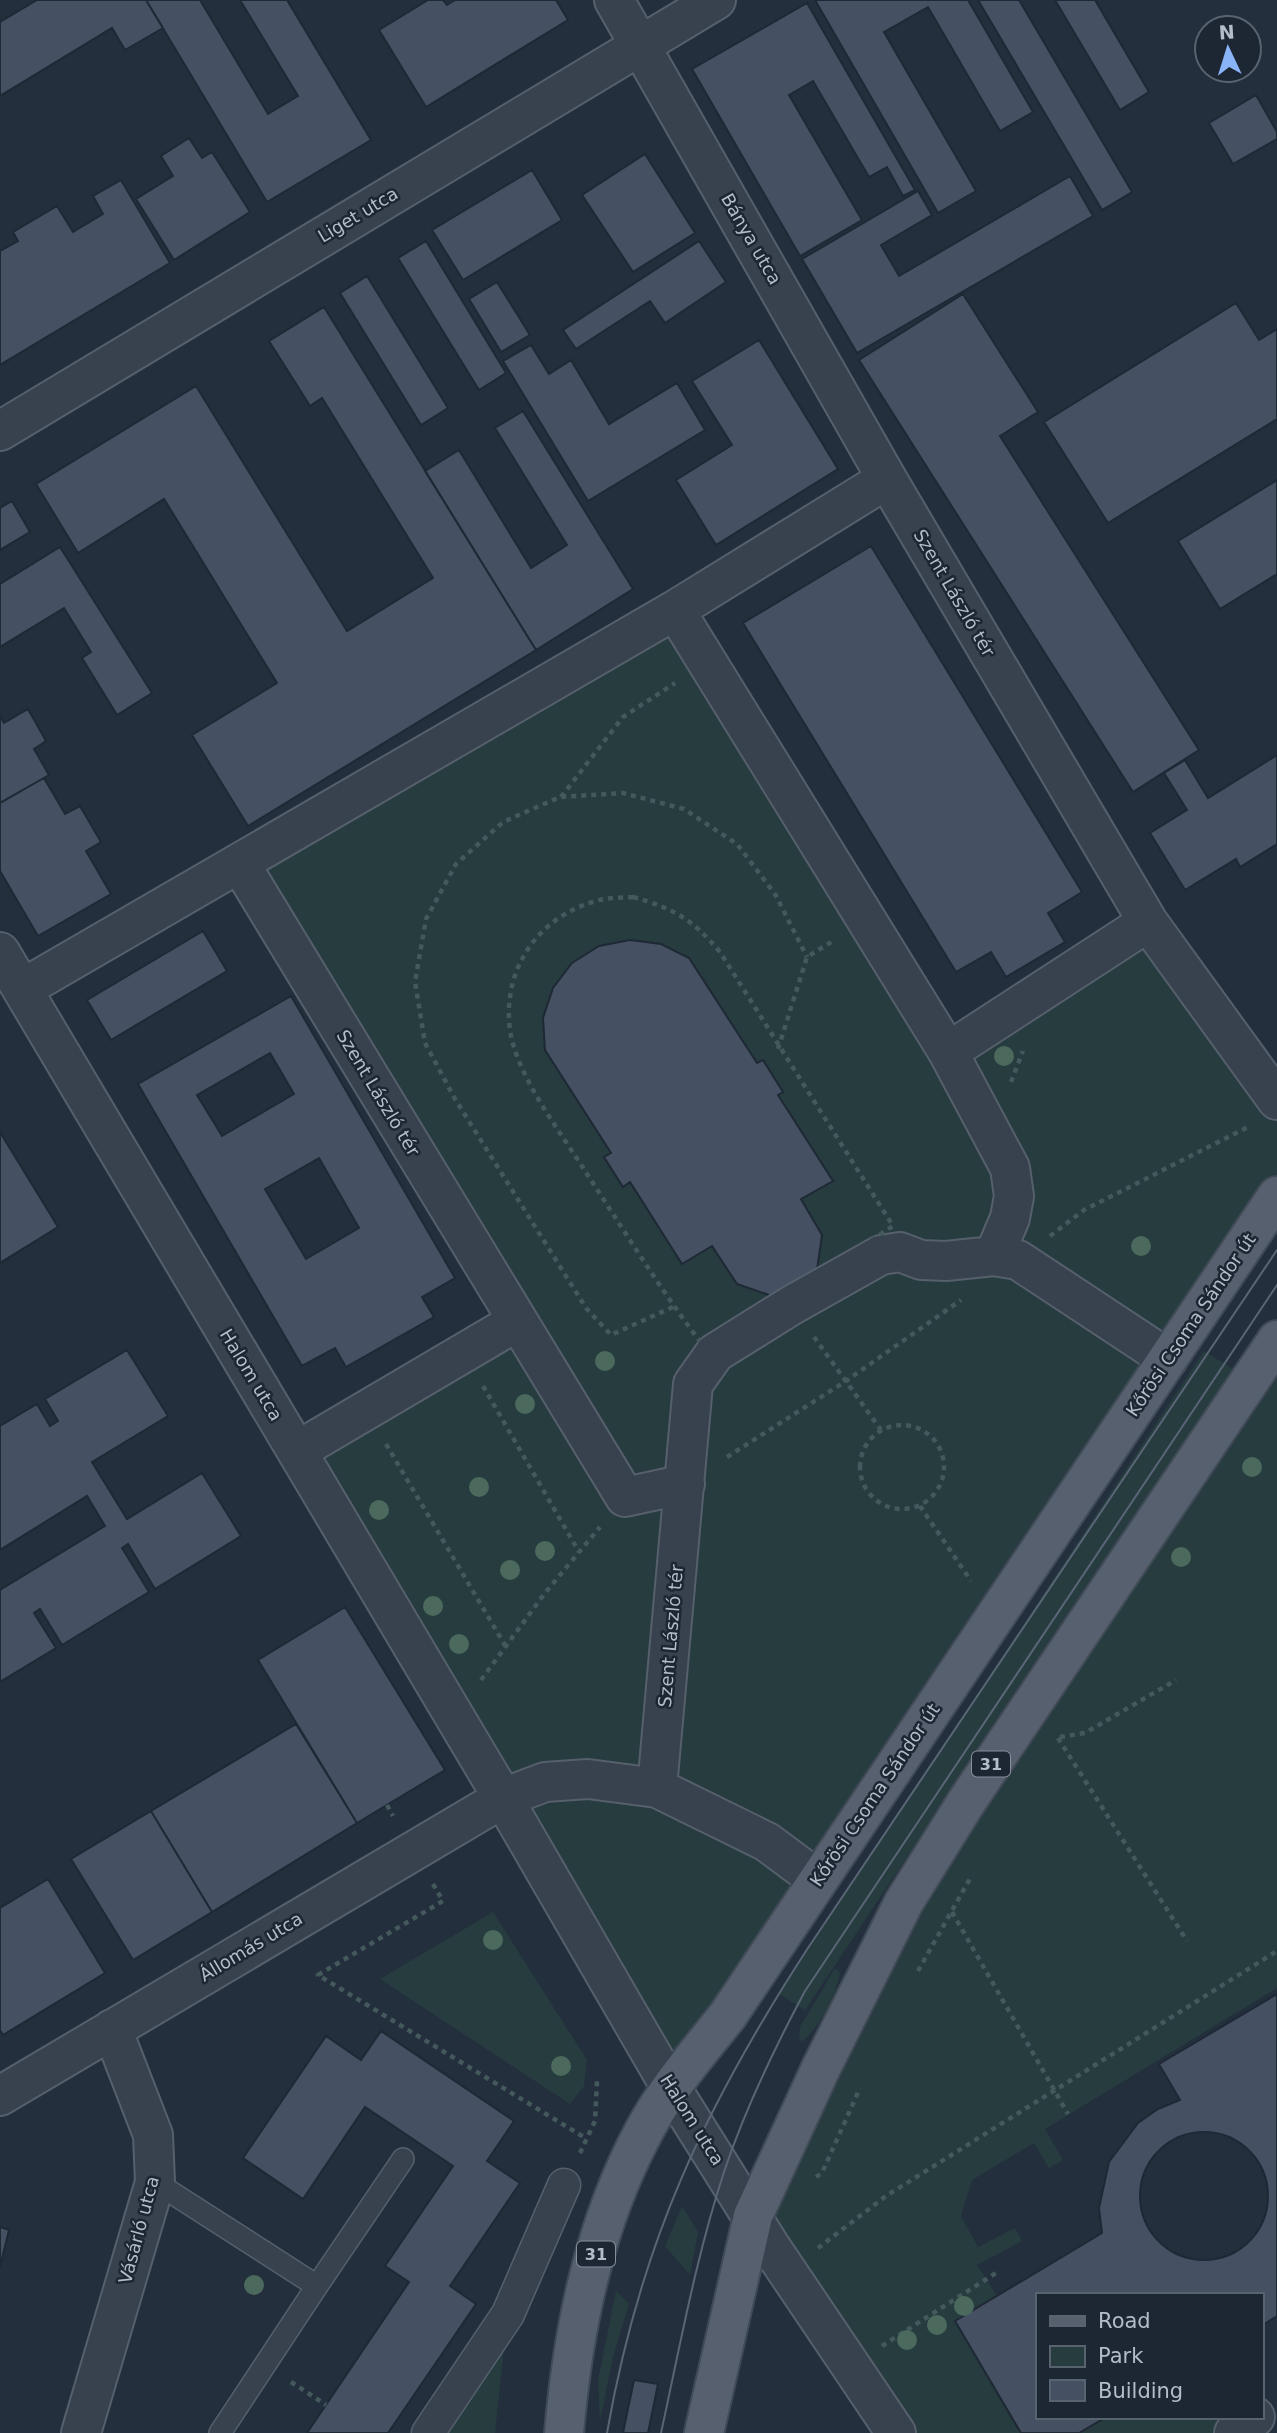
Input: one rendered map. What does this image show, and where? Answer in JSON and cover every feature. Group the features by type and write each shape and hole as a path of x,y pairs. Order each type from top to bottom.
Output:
{"main road":[{"name":"Kőrösi Csoma Sándor út","path":"564,2433 569,2373 582,2304 607,2215 644,2130 671,2088 728,2015 1277,1196"},
{"name":"31","path":"704,2433 753,2216 827,2056 904,1902 967,1801 1277,1340"}],"street":[{"name":"Bánya utca","path":"614,0 887,478"},
{"name":"Liget utca","path":"0,431 716,0"},
{"path":"22,989 675,610 887,478"},
{"name":"Szent László tér","path":"887,478 1148,922 1277,1100"},
{"path":"675,610 948,1052 1010,1168 1014,1196 1010,1218 994,1256"},
{"name":"Szent László tér","path":"240,864 516,1322 625,1497"},
{"path":"948,1052 1148,922"},
{"name":"Halom utca","path":"0,952 503,1798 671,2088 896,2433"},
{"name":"Szent László tér","path":"657,1788 693,1384 702,1367 716,1353 792,1304 881,1255 900,1252 921,1260 946,1261 994,1256 1018,1260 1168,1359"},
{"path":"297,1451 516,1322"},
{"path":"625,1497 685,1484"},
{"path":"503,1798 545,1782 588,1779 657,1788 767,1842 818,1880"},
{"name":"Állomás utca","path":"0,2096 503,1798"},
{"name":"Vásárló utca","path":"81,2433 155,2182 153,2135 112,2029"},
{"path":"428,2433 508,2314 564,2185"},
{"path":"1234,2433 1252,2419"}],"lane":[{"path":"220,2433 403,2159"},
{"path":"155,2182 317,2286"}],"path":[{"path":"560,797 623,717 707,661"},
{"path":"673,1307 611,1335 578,1297 455,1099 425,1043 415,982 426,919 456,864 503,822 560,797 623,793 684,809 737,844 775,894 807,957"},
{"path":"633,897 667,906 697,925 719,952 779,1049 893,1226 705,1348 673,1307 546,1110 522,1065 510,1032 509,997 518,963 538,934 566,912 587,904 633,897"},
{"path":"779,1049 807,957 866,919"},
{"path":"990,1133 1025,1047"},
{"path":"792,1304 881,1430"},
{"path":"464,1353 579,1552"},
{"path":"366,1411 506,1647"},
{"path":"909,1425 923,1429 941,1449 944,1475 940,1487 920,1506 892,1509 868,1493 861,1481 859,1466 862,1452 869,1439 881,1430 909,1425"},
{"path":"454,1716 579,1552 625,1497"},
{"path":"920,1506 994,1617"},
{"path":"1050,1738 1086,1733 1176,1680"},
{"path":"1058,1737 1187,1941"},
{"path":"912,1981 978,1863"},
{"path":"443,1901 318,1975 587,2139"},
{"path":"951,1911 1068,2114"},
{"path":"817,2250 886,2196 1277,1951"},
{"path":"811,2180 822,2173 865,2076"},
{"path":"564,2185 595,2121 597,2081"},
{"path":"851,2365 999,2271"},
{"path":"264,2364 326,2405"}],"green space":[{"path":"675,610 947,1052 1148,922 1277,1100 1277,1196 671,2088 297,1451 516,1322 240,864"},
{"path":"1277,1340 1277,1988 1045,2129 1063,2160 1049,2168 1034,2143 972,2180 961,2216 978,2247 1015,2228 1022,2241 977,2265 997,2296 956,2321 1021,2433 896,2433 753,2216 821,2068"},
{"path":"1204,1351 1233,1369 805,2010 779,1994"},
{"path":"493,1912 587,2060 584,2086 570,2104 380,1979"},
{"path":"835,1968 840,1973 831,2001 815,2028 802,2042 799,2037 800,2027"},
{"path":"682,2206 698,2232 690,2275 665,2246"},
{"path":"616,2291 629,2304 613,2357 600,2421 598,2381"},
{"path":"497,2345 504,2348 495,2433 440,2433"},
{"path":"1103,2419 1252,2419 1234,2433 1079,2433"}],"building":[{"path":"37,0 146,0 163,28 125,50 112,28 0,96 0,22"},
{"path":"146,0 200,0 268,114 298,96 240,0 287,0 371,140 267,202"},
{"path":"428,0 443,0 447,5 455,0 556,0 568,20 426,107 379,30"},
{"path":"815,0 968,0 1033,112 1000,131 928,7 884,32 976,191 938,213"},
{"path":"978,0 1019,0 1132,192 1102,210"},
{"path":"1055,0 1095,0 1149,92 1120,110"},
{"path":"807,3 915,190 903,196 887,167 869,177 813,81 789,95 862,220 800,256 692,69"},
{"path":"1256,95 1277,132 1277,139 1233,164 1209,123"},
{"path":"189,138 202,158 212,152 250,212 174,260 136,199 173,176 161,156"},
{"path":"645,154 695,233 633,272 582,195"},
{"path":"532,170 562,220 463,280 432,230"},
{"path":"1070,176 1093,216 857,353 802,259 918,191 932,215 881,245 899,276"},
{"path":"121,180 170,263 0,365 0,251 18,241 13,232 57,206 73,232 103,214 93,196"},
{"path":"426,241 506,373 479,390 398,258"},
{"path":"699,241 726,282 665,323 650,301 576,349 563,330"},
{"path":"367,276 448,408 421,425 340,293"},
{"path":"497,282 530,335 501,352 469,299"},
{"path":"963,294 1038,412 1000,436 1199,750 1133,792 859,360"},
{"path":"1236,303 1259,340 1277,329 1277,419 1108,523 1044,422"},
{"path":"324,307 536,650 248,826 192,735 277,683 164,499 78,553 36,484 196,386 347,631 433,578 322,398 310,406 269,341"},
{"path":"759,340 838,469 716,545 676,480 732,445 692,381"},
{"path":"531,345 549,374 571,360 609,424 677,383 705,430 588,501 503,361"},
{"path":"523,411 633,589 536,650 425,471 459,450 531,568 567,545 495,428"},
{"path":"1277,480 1277,574 1220,609 1178,541"},
{"path":"12,501 30,532 0,550 0,508"},
{"path":"871,546 1082,892 1048,913 1065,942 1006,977 991,952 956,972 743,623"},
{"path":"60,547 152,693 117,715 82,658 91,652 64,608 0,647 0,584"},
{"path":"28,709 46,741 34,749 49,775 0,803 0,716 4,723"},
{"path":"1277,755 1277,844 1240,867 1236,859 1185,890 1150,833 1187,810 1164,773 1185,760 1208,798"},
{"path":"44,778 65,814 80,806 101,842 86,851 111,894 38,936 0,871 0,803"},
{"path":"203,931 227,971 111,1040 87,1000"},
{"path":"630,940 661,944 689,958 757,1063 763,1060 783,1092 778,1095 833,1181 801,1199 822,1235 817,1270 772,1296 737,1284 712,1246 682,1264 630,1182 623,1187 604,1157 611,1153 545,1050 543,1018 553,988 572,963 599,946"},
{"path":"291,996 455,1278 422,1297 434,1317 346,1367 335,1348 302,1366 138,1084","holes":["270,1053 294,1094 222,1136 197,1095","319,1158 359,1228 306,1259 265,1189"]},
{"path":"0,1132 58,1227 0,1263"},
{"path":"127,1350 168,1416 92,1462 127,1519 202,1473 241,1536 155,1589 128,1544 122,1548 149,1592 62,1645 40,1609 34,1613 56,1648 0,1682 0,1590 105,1526 87,1496 0,1550 0,1426 37,1404 50,1426 58,1421 45,1399"},
{"path":"345,1607 445,1770 357,1823 258,1660"},
{"path":"296,1724 357,1823 212,1912 151,1811"},
{"path":"151,1811 212,1912 133,1960 71,1859"},
{"path":"48,1879 105,1973 3,2035 0,2030 0,1908"},
{"path":"1277,1994 1277,2316 1263,2325 1263,2293 1036,2293 1036,2419 1103,2419 1079,2433 1021,2433 955,2321 1102,2233 1099,2208 1109,2162 1138,2123 1158,2109 1180,2100 1159,2064"},
{"path":"381,2031 514,2121 487,2161 520,2183 450,2286 476,2304 388,2433 307,2433 409,2282 385,2266 453,2166 365,2107 303,2199 243,2158 326,2036 361,2060"},
{"path":"1204,2132 1229,2137 1249,2151 1263,2171 1268,2196 1263,2221 1249,2241 1229,2255 1204,2260 1179,2255 1159,2241 1145,2221 1140,2196 1145,2171 1159,2151 1179,2137"},
{"path":"0,2227 9,2230 0,2267"},
{"path":"634,2380 658,2384 648,2433 623,2433"}],"tram line":[{"path":"607,2433 621,2364 658,2239 707,2122 737,2065 808,1948 1277,1250"},
{"path":"661,2433 697,2269 724,2172 761,2080 805,1991 1277,1285"}]}
